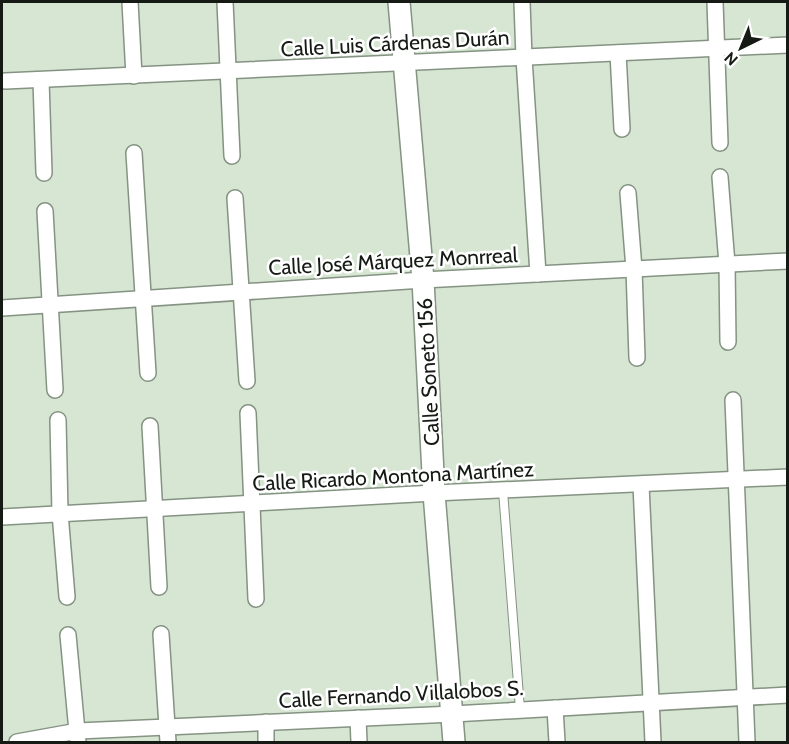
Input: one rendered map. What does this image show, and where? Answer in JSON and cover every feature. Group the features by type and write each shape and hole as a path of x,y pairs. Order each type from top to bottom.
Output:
{"street":[{"path":"130,2 134,76"},
{"path":"225,2 232,156"},
{"name":"Calle Soneto 156","path":"399,2 423,280 434,493 454,742"},
{"path":"522,2 538,274"},
{"path":"715,2 720,143"},
{"name":"Calle Luis Cárdenas Durán","path":"5,81 788,45"},
{"path":"618,53 622,129"},
{"path":"41,80 44,173"},
{"path":"134,153 148,373"},
{"path":"720,177 727,264 728,342"},
{"path":"628,193 634,269 637,358"},
{"path":"235,198 247,381"},
{"path":"45,211 55,390"},
{"name":"Calle José Márquez Monrreal","path":"2,308 423,280 788,261"},
{"path":"732,400 747,742"},
{"path":"248,413 250,504 256,599"},
{"path":"58,420 60,513 67,597"},
{"path":"150,426 159,587"},
{"name":"Calle Ricardo Montona Martínez","path":"2,517 434,493 788,477"},
{"path":"641,485 653,742"},
{"path":"161,634 168,735"},
{"path":"68,635 78,737"},
{"name":"Calle Fernando Villalobos S.","path":"17,742 78,737 168,735 266,722 788,695"},
{"path":"555,708 557,742"},
{"path":"358,718 359,742"},
{"path":"266,722 266,742"}],"lane":[{"path":"503,491 520,709"}]}
